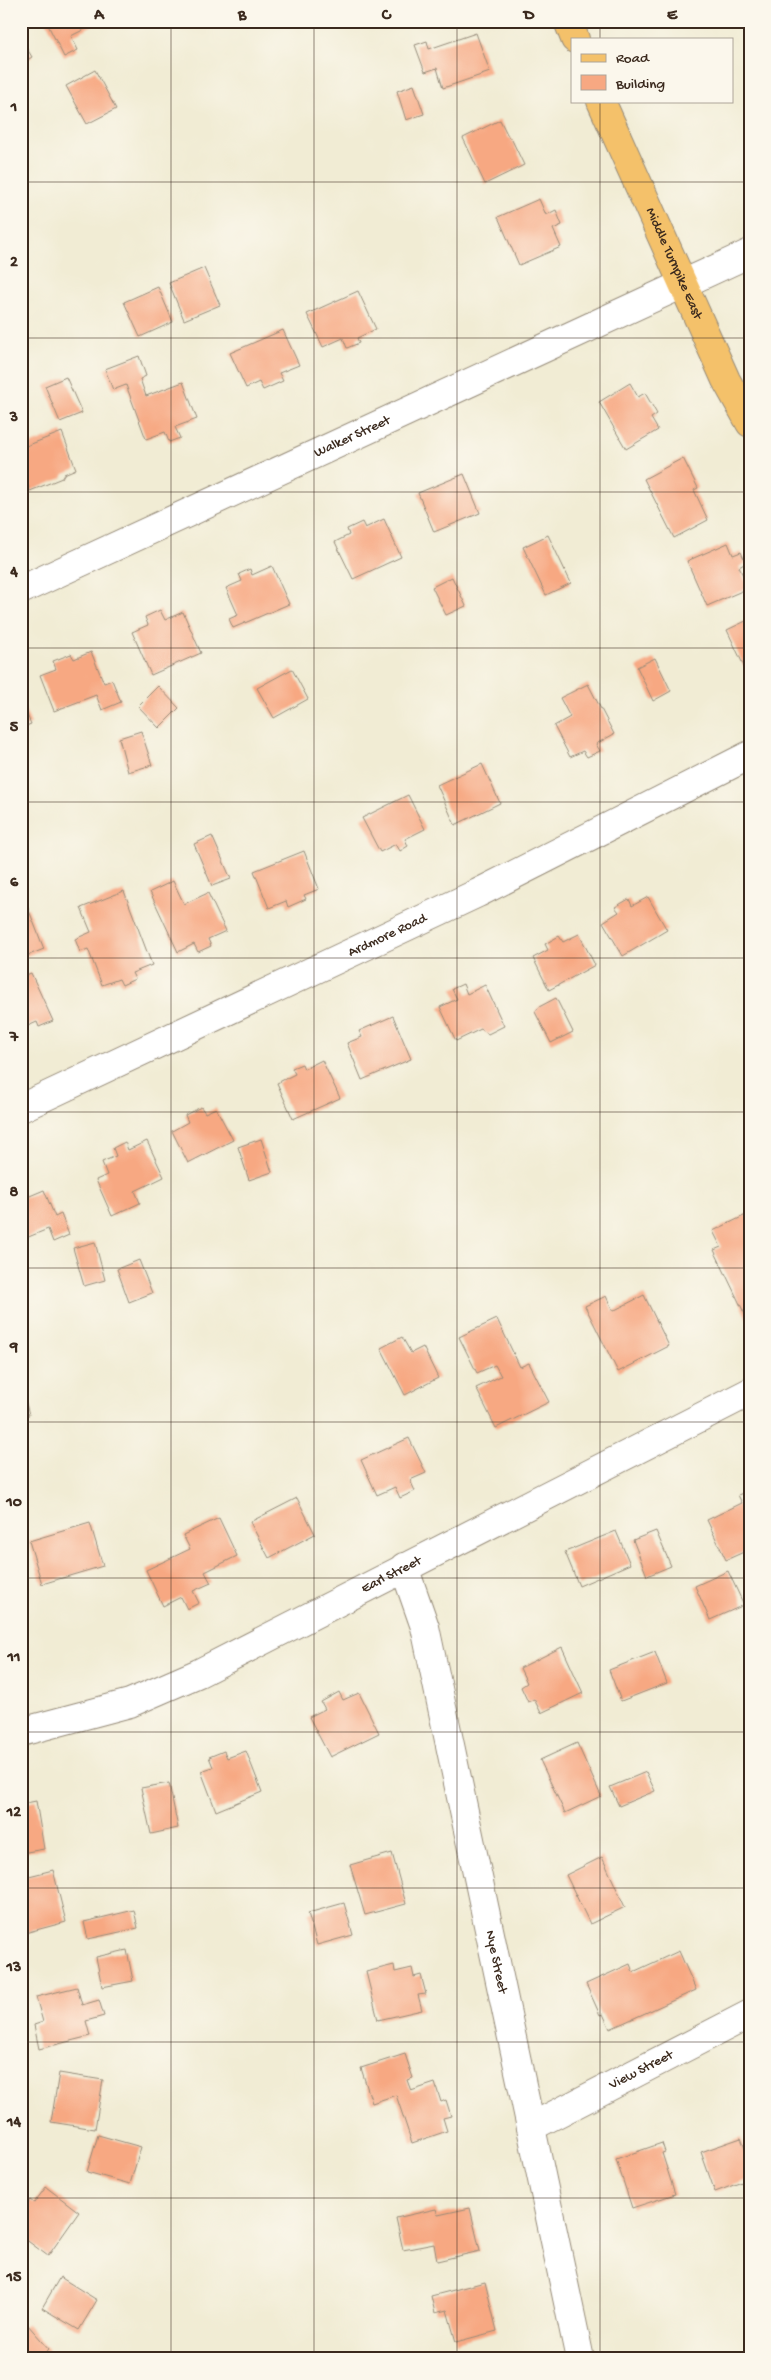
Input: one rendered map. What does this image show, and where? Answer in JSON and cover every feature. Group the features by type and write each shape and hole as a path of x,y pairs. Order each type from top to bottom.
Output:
{"main road":[{"path":"568,21 575,38"},
{"name":"Middle Turnpike East","path":"601,102 726,380 750,423"}],"street":[{"name":"Walker Street","path":"21,590 750,253"},
{"name":"Ardmore Road","path":"21,1108 478,893 750,755"},
{"name":"Earl Street","path":"21,1732 130,1703 199,1673 750,1392"},
{"name":"Nye Street","path":"404,1567 424,1627 580,2359"},
{"name":"View Street","path":"531,2127 750,2014"}],"building":[{"path":"46,21 101,21 71,36 78,50 64,57"},
{"path":"476,33 490,72 443,88 437,68 425,72 415,45 427,41 429,49"},
{"path":"21,39 32,57 21,64"},
{"path":"95,70 116,109 87,124 66,86"},
{"path":"414,85 424,114 406,120 397,91"},
{"path":"500,120 524,165 485,184 463,138"},
{"path":"539,199 546,215 556,210 562,225 553,229 561,247 519,265 498,217"},
{"path":"204,268 220,305 184,320 169,283"},
{"path":"158,287 173,322 140,337 124,302"},
{"path":"358,291 376,329 357,338 359,343 347,348 343,338 323,347 307,314"},
{"path":"283,330 299,365 279,373 283,381 263,390 259,382 246,388 230,353"},
{"path":"139,356 146,376 140,379 146,396 183,382 197,419 175,427 180,438 169,442 165,432 146,439 126,385 113,390 105,369"},
{"path":"66,377 82,413 60,422 45,386"},
{"path":"630,383 638,397 645,393 657,414 651,418 658,430 626,449 599,402"},
{"path":"62,432 76,469 64,474 62,478 30,491 21,469 21,448"},
{"path":"683,458 698,488 694,490 708,520 674,538 644,479"},
{"path":"464,474 480,513 434,532 418,493"},
{"path":"384,519 401,557 353,579 335,542 349,535 347,529 362,522 365,528"},
{"path":"548,535 571,583 546,595 523,547"},
{"path":"728,543 733,555 741,552 746,563 739,567 749,588 707,606 687,561"},
{"path":"272,566 289,604 233,628 229,619 238,615 226,588 242,581 239,574 250,569 252,575"},
{"path":"452,577 466,606 446,615 432,587"},
{"path":"160,610 165,620 183,612 201,653 151,675 132,632 148,625 145,617"},
{"path":"750,619 750,679 727,630"},
{"path":"91,652 104,683 112,680 121,702 102,710 96,695 54,711 40,675 56,669 53,661 71,654 74,659"},
{"path":"655,658 671,691 653,701 637,667"},
{"path":"292,669 308,699 274,718 257,688"},
{"path":"588,684 614,734 596,744 600,751 587,757 583,751 570,757 554,726 570,717 560,698"},
{"path":"158,686 179,708 159,728 138,706"},
{"path":"21,701 31,724 21,728"},
{"path":"141,731 152,765 128,772 119,738"},
{"path":"482,764 500,803 455,825 437,785"},
{"path":"408,795 425,829 405,839 408,846 400,851 396,844 380,852 362,818"},
{"path":"212,836 231,879 212,886 194,844"},
{"path":"304,851 319,889 304,895 306,899 288,907 286,901 269,908 254,871"},
{"path":"173,881 184,904 208,893 226,931 208,939 211,946 198,952 194,944 178,952 150,892"},
{"path":"124,891 152,965 132,973 135,979 122,985 119,979 102,985 88,949 80,952 75,939 91,932 81,908"},
{"path":"648,897 667,930 623,956 603,922 619,912 615,907 629,899 632,906"},
{"path":"28,908 44,949 21,958 21,911"},
{"path":"579,934 595,965 549,990 533,958 548,950 545,944 559,936 563,942"},
{"path":"31,973 53,1021 39,1027 37,1022 21,1029 21,977"},
{"path":"463,984 467,994 485,985 504,1026 488,1034 481,1029 456,1041 440,1007 457,999 452,989"},
{"path":"556,998 573,1032 551,1043 535,1012 539,1007"},
{"path":"393,1016 411,1059 362,1080 347,1043 362,1037 359,1031"},
{"path":"322,1060 340,1098 293,1119 277,1083 295,1074 292,1068 302,1064 304,1069"},
{"path":"201,1107 205,1113 216,1108 233,1140 188,1163 172,1131 188,1122 185,1115"},
{"path":"261,1139 272,1172 249,1180 238,1147"},
{"path":"147,1141 164,1177 135,1191 140,1203 112,1216 96,1180 107,1175 102,1162 116,1156 113,1148 125,1142 128,1150"},
{"path":"21,1190 25,1198 44,1190 55,1217 61,1214 69,1235 53,1242 48,1229 21,1240"},
{"path":"750,1213 750,1325 714,1250 721,1247 713,1231"},
{"path":"95,1242 105,1280 84,1286 73,1248"},
{"path":"139,1260 152,1293 129,1302 117,1269"},
{"path":"644,1295 669,1346 618,1372 585,1306 606,1296 613,1311"},
{"path":"497,1319 520,1367 529,1363 549,1402 496,1428 476,1388 501,1376 495,1365 477,1373 459,1337"},
{"path":"402,1337 411,1353 423,1347 438,1378 405,1395 381,1348"},
{"path":"21,1384 29,1415 21,1416"},
{"path":"409,1438 426,1473 410,1480 415,1491 400,1498 395,1487 377,1495 361,1460"},
{"path":"750,1490 750,1559 746,1551 726,1560 707,1520 742,1503 738,1495"},
{"path":"297,1498 315,1534 269,1558 250,1522"},
{"path":"219,1518 237,1556 205,1572 211,1583 193,1591 199,1603 187,1609 181,1597 163,1606 146,1570 190,1549 183,1535"},
{"path":"90,1523 103,1566 42,1584 29,1541"},
{"path":"616,1531 630,1564 579,1586 565,1552"},
{"path":"656,1531 671,1566 647,1576 633,1540"},
{"path":"728,1571 744,1605 710,1620 695,1586"},
{"path":"562,1647 583,1693 541,1713 534,1699 528,1702 521,1687 527,1683 520,1668"},
{"path":"655,1652 667,1683 621,1701 609,1670"},
{"path":"339,1692 343,1700 359,1693 379,1733 330,1757 309,1717 325,1709 321,1702"},
{"path":"577,1743 601,1796 565,1813 540,1760"},
{"path":"224,1751 227,1758 246,1751 262,1792 216,1811 201,1771 213,1767 209,1757"},
{"path":"646,1772 655,1791 619,1806 610,1787"},
{"path":"169,1783 178,1828 151,1834 141,1788"},
{"path":"36,1801 44,1849 21,1853 21,1804"},
{"path":"392,1853 406,1904 365,1915 350,1865"},
{"path":"602,1857 625,1907 590,1924 566,1875"},
{"path":"53,1870 66,1922 21,1934 21,1878"},
{"path":"344,1903 353,1935 317,1945 308,1913"},
{"path":"134,1910 138,1928 88,1939 84,1922"},
{"path":"127,1950 133,1981 102,1987 96,1957"},
{"path":"679,1951 696,1990 610,2029 603,2014 600,2015 586,1984 630,1964 633,1972"},
{"path":"394,1965 395,1972 412,1968 414,1977 421,1975 426,1994 418,1995 422,2010 378,2020 366,1972"},
{"path":"77,1987 82,2005 99,2000 104,2016 86,2021 90,2036 39,2049 34,2025 43,2022 36,1997"},
{"path":"405,2054 413,2078 407,2080 411,2091 435,2083 441,2102 446,2100 451,2116 443,2118 447,2131 412,2143 396,2095 372,2103 361,2068"},
{"path":"59,2073 103,2080 95,2129 51,2122"},
{"path":"98,2135 141,2147 130,2184 87,2172"},
{"path":"741,2138 750,2162 750,2179 715,2192 701,2152"},
{"path":"662,2143 665,2152 662,2153 675,2194 632,2208 616,2159"},
{"path":"46,2187 79,2212 48,2256 21,2236 23,2209 30,2200 34,2203"},
{"path":"470,2208 480,2251 437,2261 434,2244 403,2250 396,2218 436,2209 438,2215"},
{"path":"60,2277 97,2300 79,2330 42,2308"},
{"path":"485,2282 497,2331 456,2342 447,2310 435,2313 431,2296"},
{"path":"27,2324 49,2349 43,2355 46,2359 21,2359 21,2329"}]}
